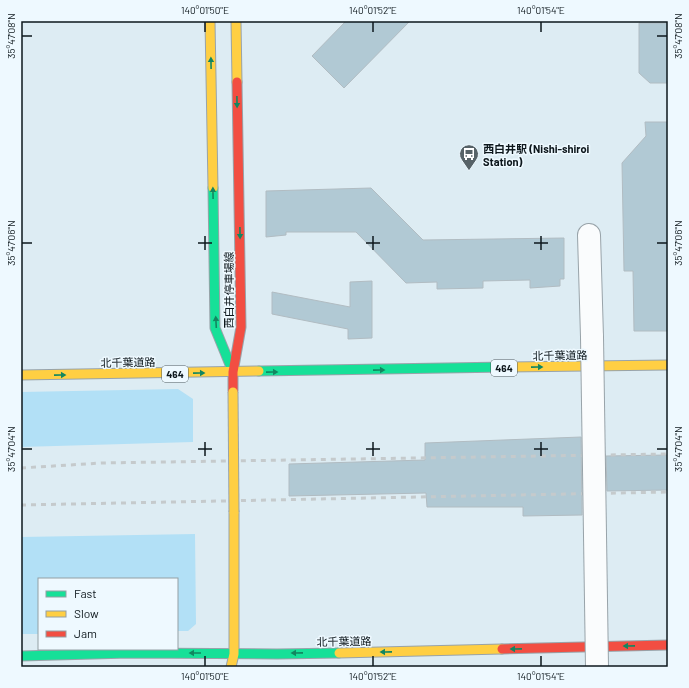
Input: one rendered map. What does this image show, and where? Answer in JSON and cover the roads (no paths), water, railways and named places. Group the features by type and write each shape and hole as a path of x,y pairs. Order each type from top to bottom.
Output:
{"main road":[{"name":"西白井停車場線","path":"210,21 215,328 233,372"},
{"name":"西白井停車場線","path":"233,372 241,327 236,21"},
{"name":"北千葉道路","path":"21,376 668,364"},
{"path":"231,667 234,654 233,372"},
{"name":"北千葉道路","path":"21,656 234,654 668,646"},
{"path":"234,654 238,667"}],"street":[{"path":"589,235 597,667"}],"railway":[{"path":"21,468 101,463 668,454"},
{"path":"21,505 668,492"}],"place":[{"name":"西白井駅 (Nishi-shiroi Station)","path":"469,171"}]}
